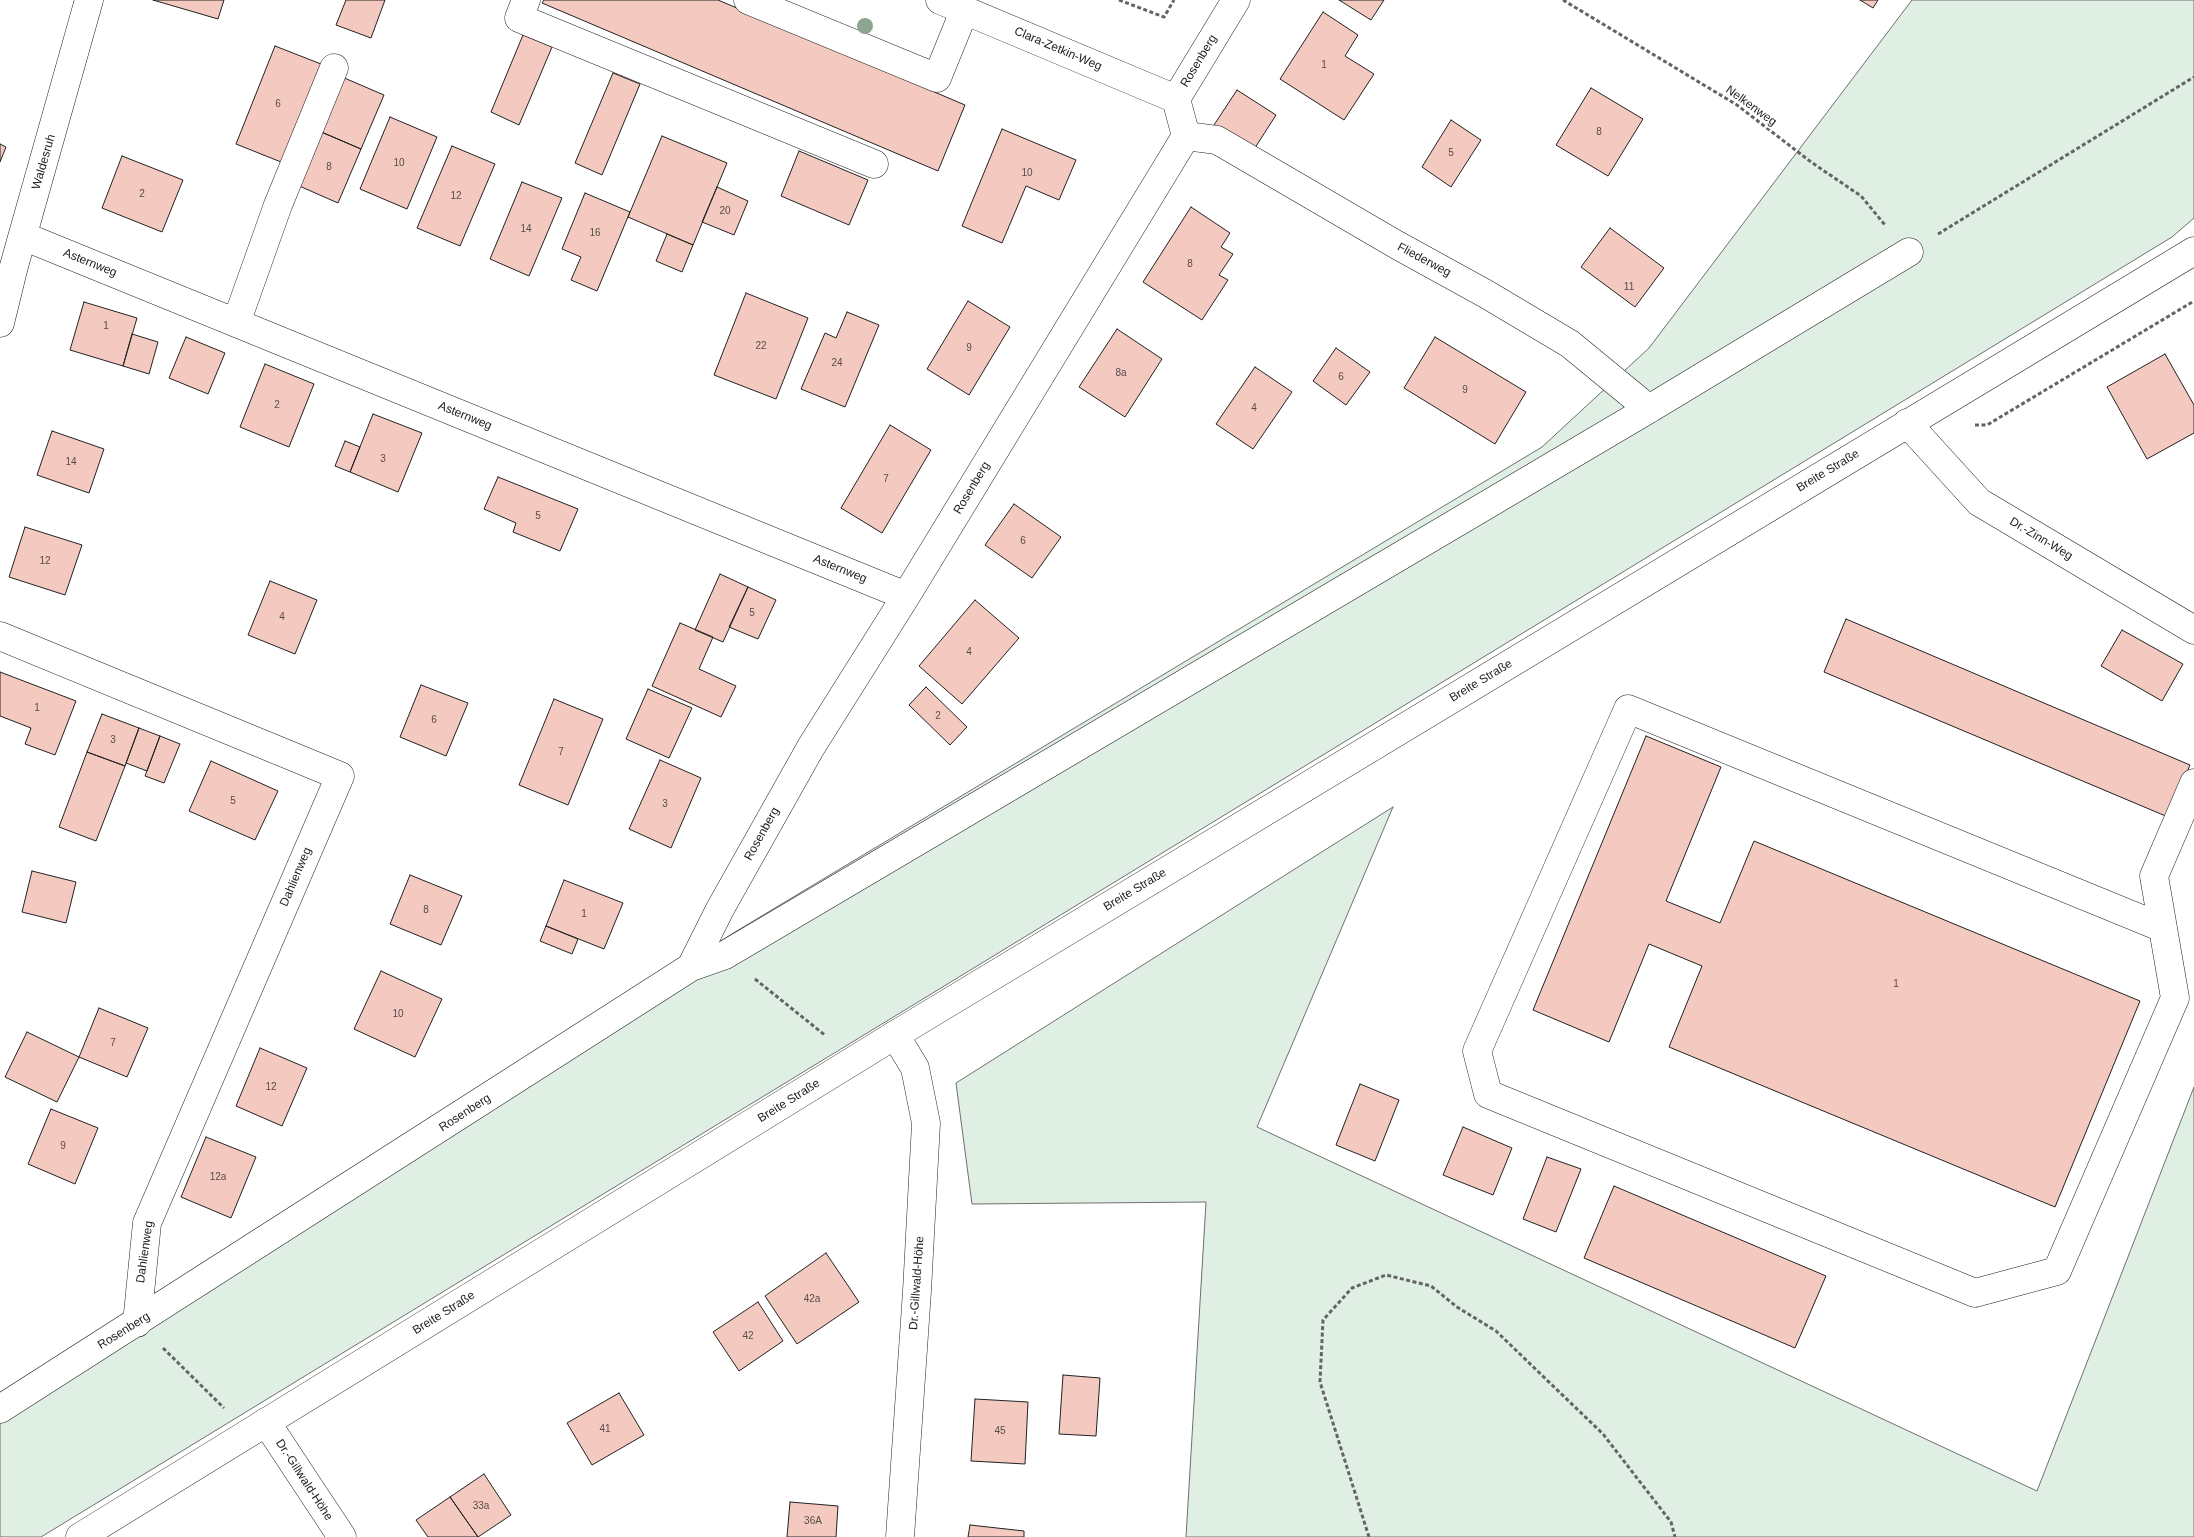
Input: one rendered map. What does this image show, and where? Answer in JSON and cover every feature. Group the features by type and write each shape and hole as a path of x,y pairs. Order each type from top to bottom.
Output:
{"street":[{"name":"Waldesruh","path":"0,323 7,264 23,236 89,0"},
{"path":"526,0 519,18 874,164"},
{"path":"748,0 937,78 953,5"},
{"name":"Rosenberg","path":"0,1409 691,967 720,909 811,747 906,596 1186,136 1176,100 1236,0"},
{"name":"Clara-Zetkin-Weg","path":"953,5 1176,100"},
{"path":"236,323 278,205 334,68"},
{"name":"Fliederweg","path":"1186,136 1217,140 1396,245 1486,294 1570,344 1649,409"},
{"name":"Asternweg","path":"23,236 906,596"},
{"name":"Breite Straße","path":"80,1537 895,1035 2194,251"},
{"path":"691,967 725,955 1649,409 1908,252"},
{"name":"Dr.-Zinn-Weg","path":"1907,423 1979,502 2191,622"},
{"name":"Dahlienweg","path":"0,636 340,776 147,1223 137,1323"},
{"path":"2163,928 1628,709 1477,1051 1488,1094 1975,1293 2057,1271 2175,998 2163,928 2154,876 2194,783"},
{"name":"Dr.-Gillwald-Höhe","path":"895,1035 915,1068 926,1123 917,1291 900,1537"},
{"name":"Dr.-Gillwald-Höhe","path":"258,1428 342,1537"}],"path":[{"path":"1119,0 1164,17 1174,0"},
{"name":"Nelkenweg","path":"1563,0 1737,105 1811,162 1861,196 1908,252"},
{"path":"1908,252 2194,77"},
{"path":"725,955 856,1060"},
{"path":"1369,1537 1320,1382 1323,1320 1352,1288 1386,1274 1431,1286 1457,1307 1496,1331 1603,1434 1671,1522 1675,1537"},
{"path":"137,1323 258,1428"}],"green space":[{"path":"1912,0 2194,0 2194,218 2172,237 41,1537 0,1537 0,1396 735,932 1542,447 1649,348"},
{"path":"1393,807 1257,1127 2037,1491 2194,1087 2194,1537 1186,1537 1206,1202 972,1204 956,1083"}],"building":[{"path":"153,0 224,0 218,19"},
{"path":"346,0 385,0 371,38 336,25"},
{"path":"544,0 718,0 965,105 938,171 542,3"},
{"path":"1339,0 1384,0 1371,20"},
{"path":"1860,0 1878,0 1873,8"},
{"path":"1323,12 1358,35 1345,56 1374,74 1344,120 1280,79"},
{"path":"523,35 552,47 519,125 491,112"},
{"path":"275,46 321,64 281,162 236,144"},
{"path":"613,73 640,84 602,175 575,163"},
{"path":"342,77 384,95 361,149 319,131"},
{"path":"1591,88 1643,119 1608,176 1556,145"},
{"path":"1237,90 1276,115 1253,151 1214,125"},
{"path":"390,117 437,137 407,209 360,189"},
{"path":"1451,120 1481,140 1451,187 1422,167"},
{"path":"1002,129 1076,160 1059,200 1026,186 1002,243 962,226"},
{"path":"319,131 361,149 338,203 297,185"},
{"path":"662,136 727,163 693,245 628,217"},
{"path":"0,144 6,147 0,162"},
{"path":"452,146 495,164 460,246 417,228"},
{"path":"799,151 868,180 849,225 781,196"},
{"path":"122,156 183,180 162,232 102,208"},
{"path":"522,182 562,198 529,276 490,259"},
{"path":"717,187 748,201 734,235 702,222"},
{"path":"585,193 630,212 597,291 571,280 581,257 562,249"},
{"path":"1191,207 1230,233 1221,247 1233,254 1219,275 1228,280 1202,320 1143,282"},
{"path":"1610,228 1664,268 1635,307 1581,267"},
{"path":"667,234 693,245 682,272 656,261"},
{"path":"746,293 808,318 776,399 714,375"},
{"path":"968,301 1010,327 969,395 927,369"},
{"path":"84,302 137,318 123,366 70,350"},
{"path":"847,312 879,325 845,407 801,389 825,333 836,338"},
{"path":"1117,329 1162,359 1125,417 1079,387"},
{"path":"132,334 158,342 149,374 123,366"},
{"path":"186,337 225,353 208,394 169,378"},
{"path":"1435,337 1526,392 1495,444 1404,388"},
{"path":"1336,348 1370,372 1346,405 1313,381"},
{"path":"2165,354 2194,405 2194,433 2147,459 2107,387"},
{"path":"265,364 314,384 289,447 240,427"},
{"path":"1255,367 1292,392 1253,449 1216,424"},
{"path":"373,414 422,433 398,492 350,472"},
{"path":"890,425 931,450 882,533 841,508"},
{"path":"52,431 104,449 89,493 37,475"},
{"path":"345,441 360,447 350,472 335,466"},
{"path":"498,477 578,509 560,551 513,532 516,523 484,509"},
{"path":"1014,504 1061,537 1032,578 985,545"},
{"path":"25,527 82,545 65,595 9,577"},
{"path":"720,574 748,587 723,642 695,630"},
{"path":"270,581 317,600 295,654 248,635"},
{"path":"748,587 776,600 758,639 729,627"},
{"path":"975,600 1019,638 962,704 919,666"},
{"path":"1846,619 2190,765 2168,817 1824,672"},
{"path":"680,623 713,637 699,669 736,686 721,717 652,686"},
{"path":"2122,630 2183,664 2162,701 2101,666"},
{"path":"0,672 76,701 55,755 25,744 31,728 0,716"},
{"path":"421,685 468,703 446,756 400,737"},
{"path":"926,687 967,727 950,745 909,705"},
{"path":"648,689 692,708 669,758 626,739"},
{"path":"554,699 603,719 568,805 519,785"},
{"path":"102,714 139,728 125,766 87,752"},
{"path":"139,728 160,736 147,771 126,763"},
{"path":"160,736 180,744 164,783 145,776"},
{"path":"1646,736 1721,767 1666,901 1720,923 1754,841 2140,1001 2055,1207 1669,1047 1702,966 1649,944 1609,1042 1533,1010"},
{"path":"87,752 125,766 96,841 59,827"},
{"path":"660,760 701,778 671,848 629,829"},
{"path":"211,761 278,791 255,840 189,811"},
{"path":"32,871 76,882 66,923 22,912"},
{"path":"410,875 462,896 441,945 390,924"},
{"path":"564,880 623,903 604,949 546,926"},
{"path":"546,926 578,939 572,954 540,941"},
{"path":"381,971 442,999 415,1057 354,1029"},
{"path":"99,1008 148,1028 127,1077 79,1057"},
{"path":"27,1032 79,1057 57,1102 5,1077"},
{"path":"260,1048 307,1068 282,1126 236,1106"},
{"path":"1360,1084 1399,1100 1375,1161 1336,1145"},
{"path":"51,1109 98,1128 75,1184 28,1164"},
{"path":"1463,1127 1512,1148 1493,1195 1443,1175"},
{"path":"206,1137 256,1157 231,1218 181,1197"},
{"path":"1547,1157 1581,1169 1556,1232 1523,1219"},
{"path":"1614,1186 1826,1276 1795,1348 1584,1258"},
{"path":"826,1253 859,1302 797,1344 765,1296"},
{"path":"758,1302 783,1341 739,1371 713,1332"},
{"path":"1063,1375 1100,1378 1096,1436 1059,1434"},
{"path":"619,1393 644,1435 592,1465 567,1423"},
{"path":"975,1399 1028,1402 1025,1464 971,1461"},
{"path":"484,1474 511,1515 478,1537 450,1497"},
{"path":"450,1497 478,1537 428,1537 416,1520"},
{"path":"790,1502 838,1506 836,1537 787,1537"},
{"path":"970,1525 1024,1531 1024,1537 968,1537"}]}
